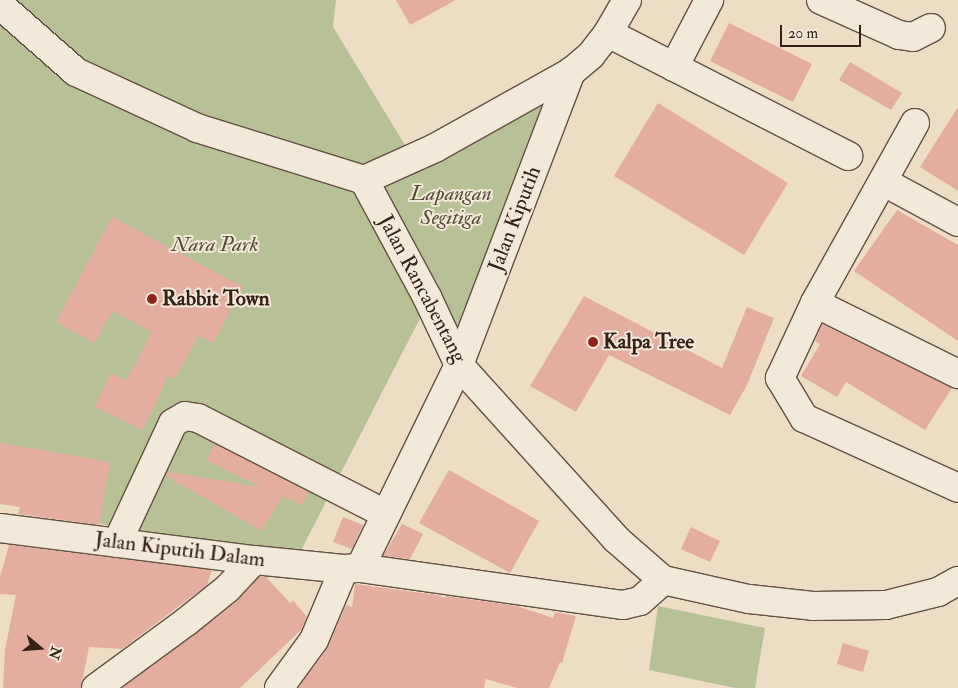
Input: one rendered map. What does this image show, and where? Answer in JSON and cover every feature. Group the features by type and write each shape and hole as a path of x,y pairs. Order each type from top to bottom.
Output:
{"street":[{"name":"Jalan Kiputih","path":"364,180 435,148 571,72 591,55 608,33 627,0"},
{"path":"674,67 709,0"},
{"path":"820,0 898,35 913,37 931,28"},
{"path":"0,5 76,72 197,128 364,180"},
{"path":"608,33 848,156"},
{"name":"Jalan Kiputih","path":"459,365 571,72"},
{"path":"915,122 884,182 873,196 815,303 780,378 804,418 958,488"},
{"name":"Jalan Rancabentang","path":"364,180 426,297 459,365 616,539 663,580 749,599 812,606 886,605 938,592 958,581"},
{"path":"884,182 958,222"},
{"path":"815,303 958,374"},
{"path":"279,688 314,640 352,568 386,514 459,365"},
{"path":"117,543 173,423 185,416 198,418 386,514"},
{"name":"Jalan Kiputih Dalam","path":"0,528 254,560 352,568 623,605 640,601 663,580"},
{"path":"96,688 228,588 254,560"}],"green space":[{"name":"Nara Park","path":"0,0 336,0 333,27 416,163 556,90 458,339 433,293 294,564 0,503"},
{"path":"658,606 765,628 755,688 735,688 649,670"}],"building":[{"path":"396,0 456,0 410,25"},
{"path":"729,23 812,64 793,102 710,61"},
{"path":"850,62 902,93 891,110 839,80"},
{"path":"658,103 788,183 744,255 614,176"},
{"path":"958,107 958,191 920,167"},
{"path":"897,210 958,245 958,341 854,271"},
{"name":"Rabbit Town","path":"112,217 243,287 213,343 198,336 175,379 168,375 143,430 95,407 111,373 126,381 152,332 112,311 95,343 56,322"},
{"path":"584,296 722,368 747,307 774,318 747,385 730,415 609,355 576,412 530,386"},
{"path":"822,324 952,388 925,430 846,382 837,397 801,376 820,344 815,341"},
{"path":"0,443 110,462 99,525 18,514 20,507 0,504"},
{"path":"215,444 309,492 302,505 282,496 262,531 166,476 168,472 261,487 206,460"},
{"path":"449,470 539,521 510,573 419,523"},
{"path":"343,517 363,525 352,549 333,542"},
{"path":"402,524 423,534 410,559 383,556"},
{"path":"691,527 720,541 710,562 681,549"},
{"path":"9,545 212,570 207,585 122,649 89,647 81,688 3,688 5,650 16,595 0,594 0,577"},
{"path":"260,576 266,577 290,603 293,600 307,617 301,630 240,688 122,688 238,600"},
{"path":"355,584 437,595 446,598 446,596 517,606 553,618 555,612 576,616 562,663 560,662 549,688 517,688 486,679 484,688 298,688 327,649 346,605 352,607"},
{"path":"843,643 869,651 863,672 837,664"}],"place":[{"name":"Rabbit Town","path":"152,299"},
{"name":"Kalpa Tree","path":"593,342"}],"park label":[{"name":"Lapangan Segitiga","path":"451,206"}]}
